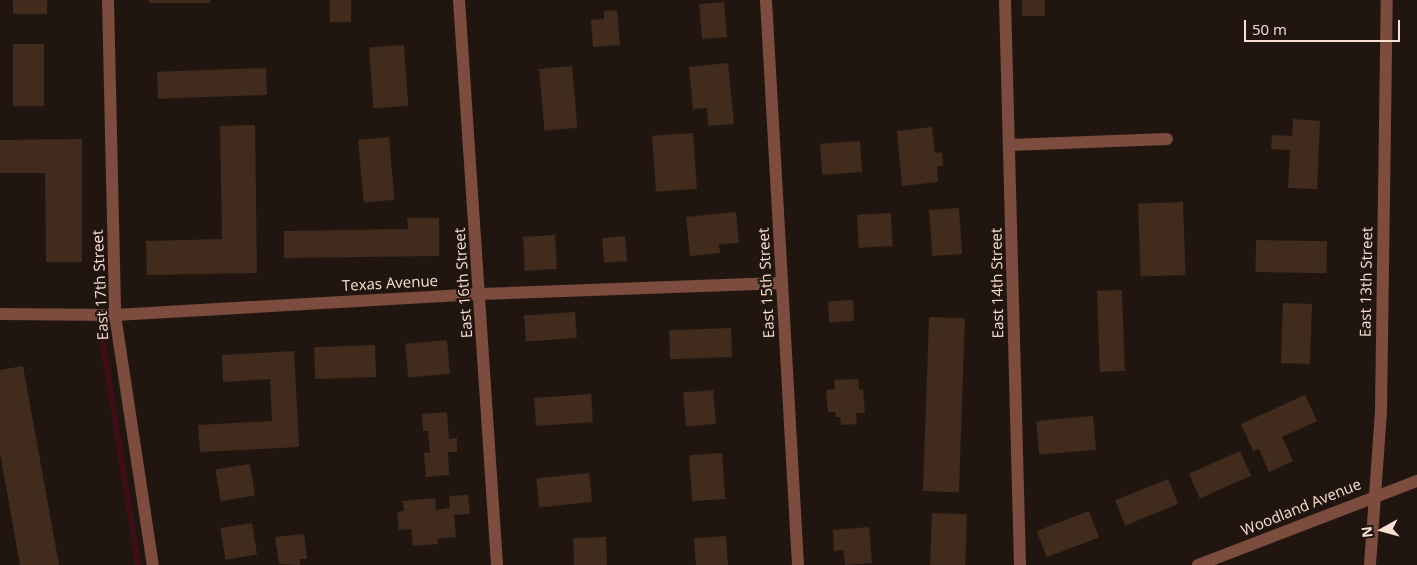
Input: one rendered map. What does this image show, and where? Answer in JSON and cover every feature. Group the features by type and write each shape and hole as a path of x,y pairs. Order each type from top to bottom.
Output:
{"street":[{"name":"East 17th Street","path":"108,0 115,315 153,565"},
{"name":"East 16th Street","path":"459,0 481,294 496,565"},
{"name":"East 15th Street","path":"766,0 798,565"},
{"name":"East 14th Street","path":"1006,0 1020,565"},
{"name":"East 13th Street","path":"1370,565 1381,400 1387,0"},
{"path":"1009,145 1167,139"},
{"name":"Texas Avenue","path":"0,314 115,315 481,294 782,284"},
{"name":"Woodland Avenue","path":"1198,565 1375,495 1417,481"}],"building":[{"path":"13,0 47,0 47,14 13,14"},
{"path":"149,0 210,0 210,3 149,3"},
{"path":"330,0 351,0 351,22 330,22"},
{"path":"1022,0 1045,0 1045,16 1022,16"},
{"path":"724,2 727,37 702,39 699,4"},
{"path":"617,10 620,45 593,47 591,20 604,19 604,11"},
{"path":"13,44 44,44 44,106 13,106"},
{"path":"404,45 408,106 373,108 369,47"},
{"path":"728,63 734,124 708,126 707,108 693,109 689,67"},
{"path":"572,66 577,128 545,131 539,69"},
{"path":"266,68 267,95 158,99 157,72"},
{"path":"1293,119 1320,121 1317,189 1288,188 1290,150 1271,149 1272,135 1292,136"},
{"path":"255,125 257,273 147,275 146,241 222,239 220,126"},
{"path":"932,127 935,153 942,152 943,166 937,166 938,182 902,186 897,131"},
{"path":"693,133 697,189 656,192 652,136"},
{"path":"389,137 394,200 364,202 358,140"},
{"path":"82,139 82,262 46,262 45,173 0,173 0,140"},
{"path":"860,141 862,172 822,175 820,144"},
{"path":"1183,202 1186,275 1141,277 1138,204"},
{"path":"959,208 962,254 932,256 929,210"},
{"path":"736,212 739,243 719,244 720,253 690,256 686,217"},
{"path":"891,213 893,246 859,248 857,215"},
{"path":"407,218 439,218 439,256 284,258 284,231 408,229"},
{"path":"555,235 557,269 525,271 523,237"},
{"path":"625,236 627,261 604,263 602,238"},
{"path":"1256,240 1327,241 1326,273 1255,272"},
{"path":"1122,290 1125,371 1100,372 1097,291"},
{"path":"853,300 854,321 829,322 828,301"},
{"path":"1283,303 1312,304 1310,364 1281,363"},
{"path":"575,312 577,338 526,341 524,316"},
{"path":"929,317 965,318 959,492 923,491"},
{"path":"731,328 732,357 670,359 669,330"},
{"path":"447,340 450,374 408,378 405,344"},
{"path":"375,345 376,377 315,379 314,347"},
{"path":"294,351 299,447 200,452 198,425 272,421 270,379 223,382 222,355"},
{"path":"23,366 59,565 20,565 0,453 0,370"},
{"path":"858,379 859,390 863,389 865,413 856,413 857,424 841,425 840,417 836,417 835,412 828,412 826,390 835,389 834,380"},
{"path":"713,390 716,424 686,426 683,393"},
{"path":"591,394 593,422 536,426 534,398"},
{"path":"1305,395 1317,421 1282,437 1293,461 1269,472 1259,449 1253,451 1241,424"},
{"path":"447,412 449,439 457,438 457,452 448,452 449,475 426,477 424,453 430,453 428,431 423,431 422,414"},
{"path":"1093,416 1096,450 1039,455 1036,421"},
{"path":"1240,451 1251,476 1200,498 1189,474"},
{"path":"722,453 725,499 692,501 689,455"},
{"path":"250,464 255,496 220,501 215,469"},
{"path":"589,473 592,502 539,507 536,479"},
{"path":"1168,479 1178,504 1125,525 1115,500"},
{"path":"468,495 470,514 454,515 456,537 437,539 438,544 413,546 411,529 399,530 397,512 404,511 403,501 435,498 436,510 450,508 449,496"},
{"path":"1089,511 1099,537 1047,557 1037,531"},
{"path":"932,513 967,514 965,565 930,565"},
{"path":"252,523 257,555 225,560 220,528"},
{"path":"869,527 872,563 845,565 843,550 834,551 833,530"},
{"path":"304,534 307,559 300,559 300,565 279,564 275,537"},
{"path":"726,536 728,565 696,565 694,538"},
{"path":"606,537 607,565 574,565 573,538"}],"waterway":[{"path":"102,337 138,565"}]}
